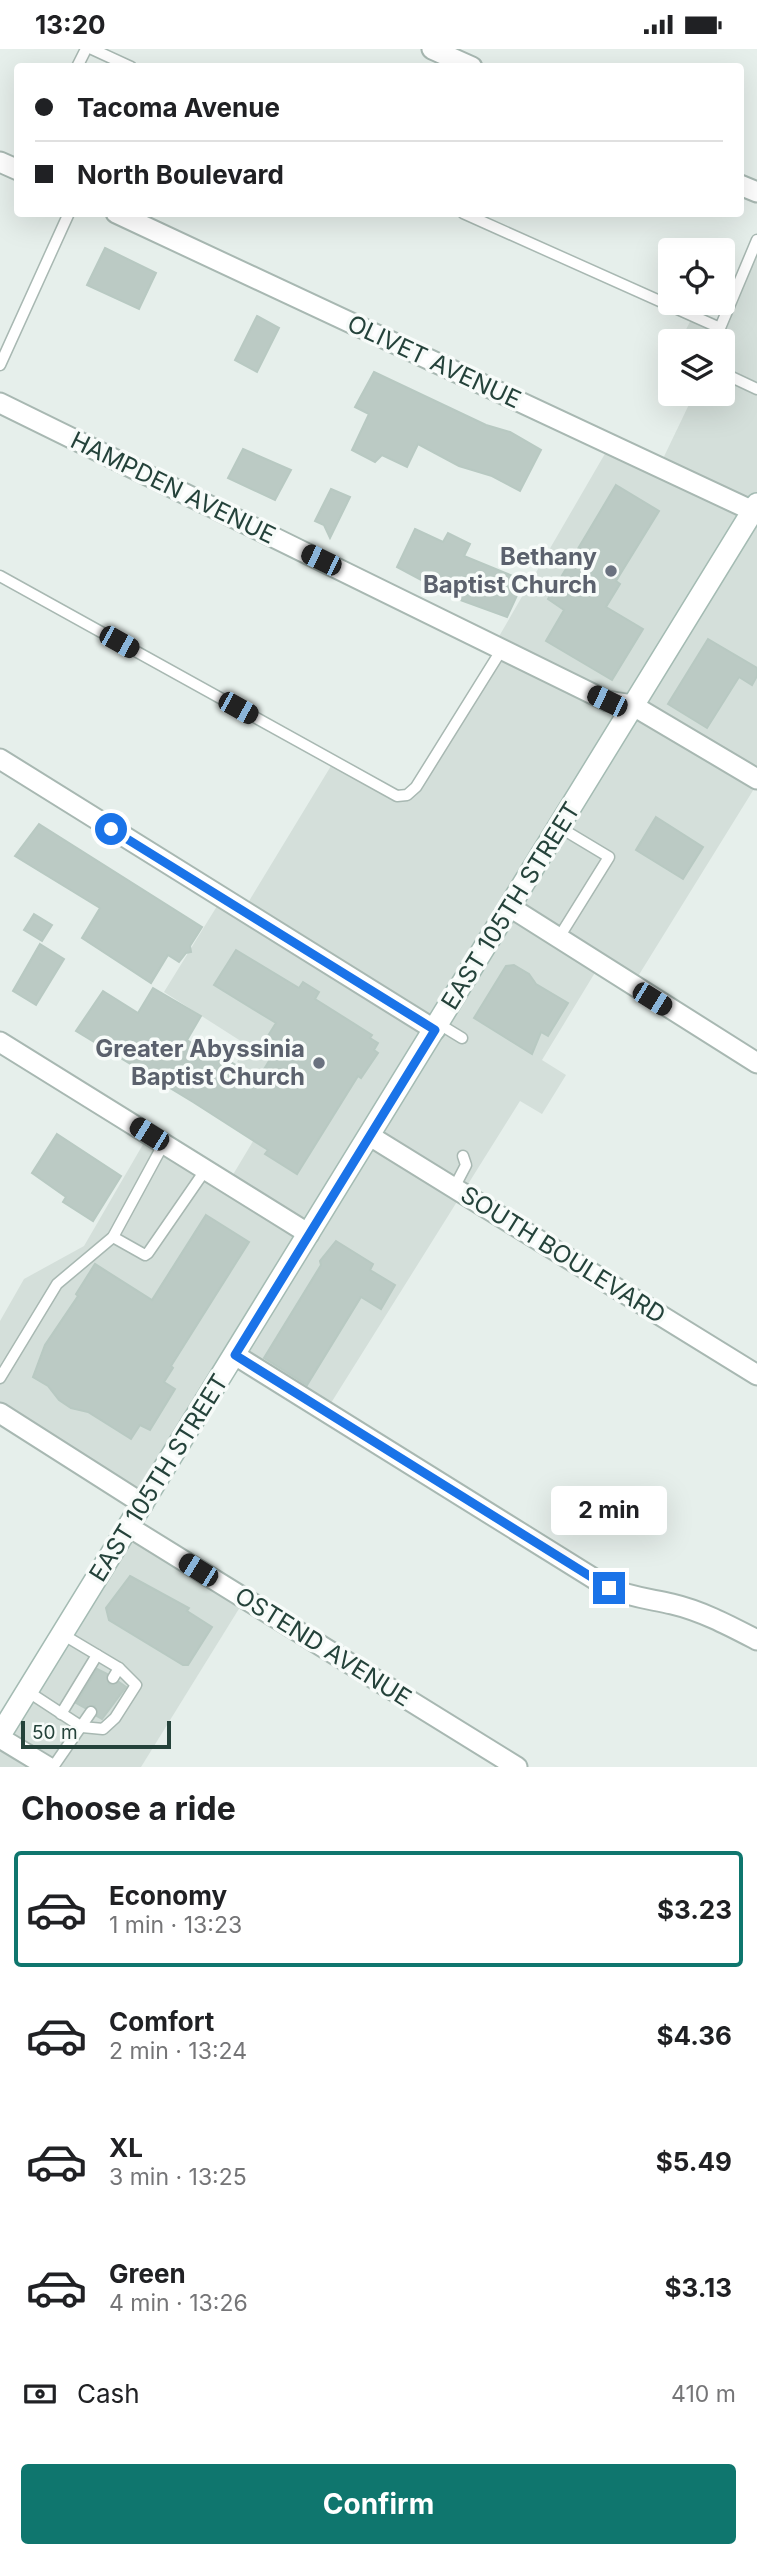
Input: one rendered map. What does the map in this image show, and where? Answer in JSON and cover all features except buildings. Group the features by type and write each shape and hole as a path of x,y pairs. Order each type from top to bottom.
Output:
{"main road":[{"name":"EAST 105TH STREET","path":"0,1737 755,508"}],"street":[{"path":"432,49 463,63"},
{"name":"OLIVET AVENUE","path":"125,217 755,508"},
{"name":"HAMPDEN AVENUE","path":"0,403 607,701 632,705 757,779"},
{"path":"0,759 437,1027"},
{"path":"510,907 558,940 757,1063"},
{"path":"0,1042 309,1234"},
{"name":"SOUTH BOULEVARD","path":"370,1136 757,1375"},
{"path":"235,1355 609,1588 634,1598 673,1605 720,1621 757,1640"},
{"path":"0,1413 143,1504"},
{"name":"OSTEND AVENUE","path":"129,1527 517,1767"},
{"path":"0,1737 48,1767"}],"lane":[{"path":"92,49 122,63"},
{"path":"0,365 67,217"},
{"path":"472,217 720,328 757,240"},
{"path":"735,379 757,389"},
{"path":"0,576 397,796 407,795 416,787 502,649"},
{"path":"558,940 609,857 559,827"},
{"path":"437,1027 462,1038"},
{"path":"0,1378 57,1284 113,1237 164,1143"},
{"path":"454,1188 466,1165 463,1156"},
{"path":"113,1237 145,1255 148,1253 206,1169"},
{"path":"26,1691 82,1727 94,1730 109,1726 135,1688 136,1682 118,1668 62,1634"},
{"path":"61,1714 97,1655"},
{"path":"113,1678 118,1668"},
{"path":"53,1767 91,1712"}],"shaded area":[{"path":"757,240 757,784 632,986 599,966 542,1060 566,1075 542,1114 520,1101 326,1411 235,1355 143,1504 0,1413 0,1321 24,1279 84,1246 149,1134 228,1183 283,1091 237,1062 247,1045 164,992 222,898 243,911 334,761 397,796 407,795 502,650 494,645 610,445 659,467 688,406 735,406 735,329 686,329 693,316 719,328 725,315 735,315 735,291"},
{"path":"129,1527 245,1599 141,1767 0,1767 0,1735"}],"place":[{"name":"Bethany Baptist Church","path":"611,571"},
{"name":"Greater Abyssinia Baptist Church","path":"319,1063"}],"route":[{"path":"111,829 435,1030 235,1355 609,1588"}]}
